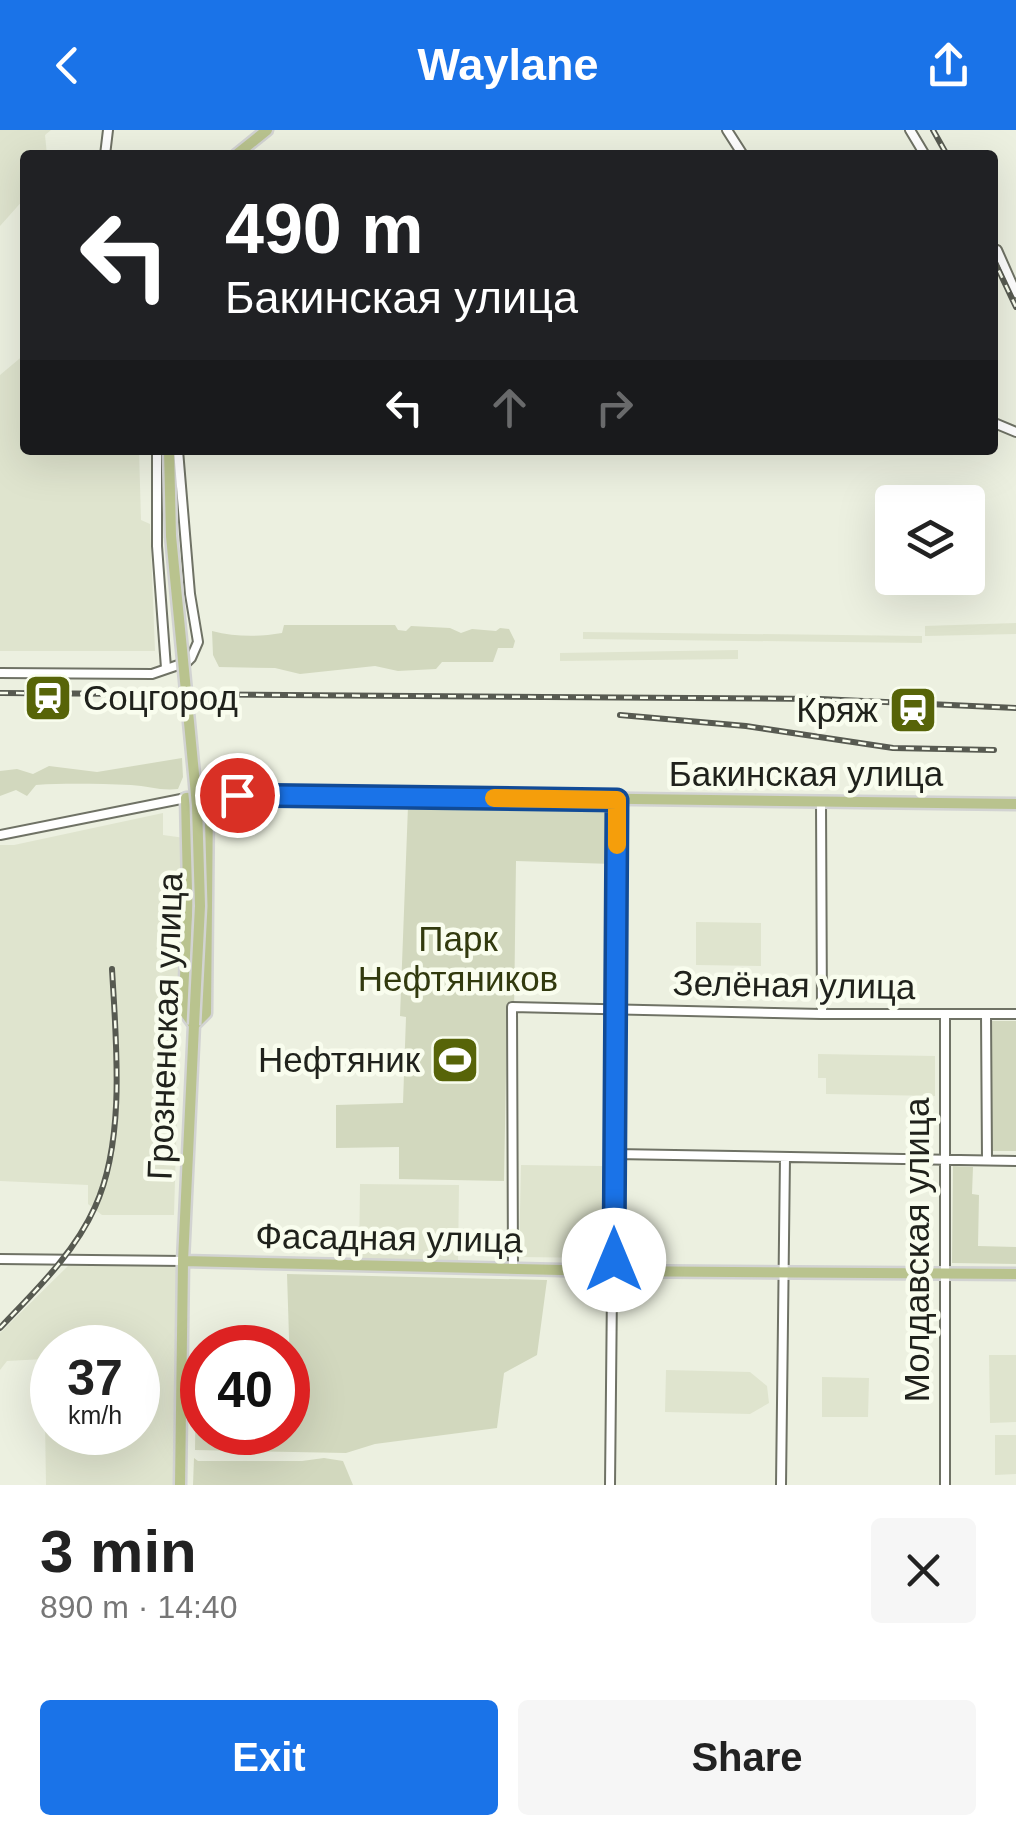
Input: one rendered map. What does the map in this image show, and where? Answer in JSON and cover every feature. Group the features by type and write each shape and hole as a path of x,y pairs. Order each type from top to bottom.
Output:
{"main road":[{"path":"242,150 267,130"},
{"name":"Грозненская улица","path":"169,455 170,536 197,806 200,906 184,1261 180,1485"},
{"name":"Бакинская улица","path":"186,798 409,796 1016,804"},
{"path":"186,798 184,1011 194,1026 206,1013 208,798"},
{"path":"188,837 208,798"},
{"name":"Фасадная улица","path":"184,1261 614,1271 1016,1274"}],"street":[{"path":"998,252 1016,293"},
{"path":"157,455 157,546 166,668"},
{"path":"0,673 152,674 186,662 198,642 178,455"},
{"name":"Бакинская улица","path":"0,835 186,798"},
{"path":"610,1485 617,800"},
{"path":"821,802 822,1014"},
{"name":"Зелёная улица","path":"513,1268 512,1007 1016,1014"},
{"name":"Молдавская улица","path":"945,1014 945,1485"},
{"path":"986,1014 987,1160"},
{"path":"614,1154 1016,1161"},
{"path":"782,1485 785,1157"},
{"name":"Фасадная улица","path":"0,1259 184,1261"}],"shaded area":[{"path":"0,130 51,130 45,135 46,150 20,150 20,204 0,226"},
{"path":"20,358 20,455 139,455 141,520 150,524 155,651 0,651 0,375"},
{"path":"1016,623 1016,634 925,636 925,626"},
{"path":"583,632 922,636 922,643 583,639"},
{"path":"738,650 738,659 560,661 560,653"},
{"path":"163,813 163,835 185,838 174,1215 102,1215 88,1204 88,1185 0,1181 0,845"},
{"path":"696,922 761,923 761,966 696,965"},
{"path":"818,1054 935,1056 935,1096 826,1094 826,1078 818,1078"},
{"path":"521,1165 602,1166 601,1258 519,1257"},
{"path":"360,1184 459,1185 458,1262 359,1261"},
{"path":"71,1263 180,1264 178,1485 46,1485 46,1455 160,1455 160,1325 30,1325 30,1360 7,1361 0,1370 0,1333"},
{"path":"989,1355 1016,1355 1016,1422 990,1423"},
{"path":"666,1370 750,1372 767,1386 769,1403 750,1414 665,1412"},
{"path":"822,1377 869,1378 868,1417 822,1417"},
{"path":"995,1435 1016,1435 1016,1474 995,1475"}],"green space":[{"path":"284,625 395,625 406,631 411,626 450,628 461,633 500,628 509,629 515,641 513,648 498,648 493,662 442,662 436,669 398,671 375,666 300,674 275,668 219,667 213,655 212,631 264,635 282,633"},
{"path":"182,758 183,777 178,789 48,784 36,785 27,796 16,790 0,796 0,771 17,769 33,774 49,766 97,772"},
{"name":"Парк Нефтяников","path":"408,806 612,808 613,864 516,861 514,1015 507,1016 504,1181 399,1179 399,1147 336,1148 336,1105 403,1103 406,1017 400,1016"},
{"path":"991,1021 1016,1021 1016,1151 990,1151"},
{"path":"953,1166 973,1167 972,1194 979,1195 978,1246 1016,1247 1016,1264 952,1263"},
{"path":"287,1274 547,1280 537,1355 504,1373 497,1428 375,1444 346,1453 310,1452 310,1325 289,1325"},
{"path":"194,1458 343,1461 353,1485 193,1485"}],"railway":[{"path":"933,130 944,150"},
{"path":"998,269 1016,307"},
{"path":"0,693 820,699 1016,708"},
{"path":"620,715 746,726 893,748 994,750"},
{"path":"0,1328 76,1241 105,1180 117,1090 112,969"}],"slow traffic":[{"path":"494,798 617,800 617,845"}],"place":[{"name":"Соцгород","path":"48,698"},
{"name":"Кряж","path":"913,710"},
{"name":"Нефтяник","path":"455,1060"}],"route":[{"path":"237,795 617,800 614,1260"}]}
